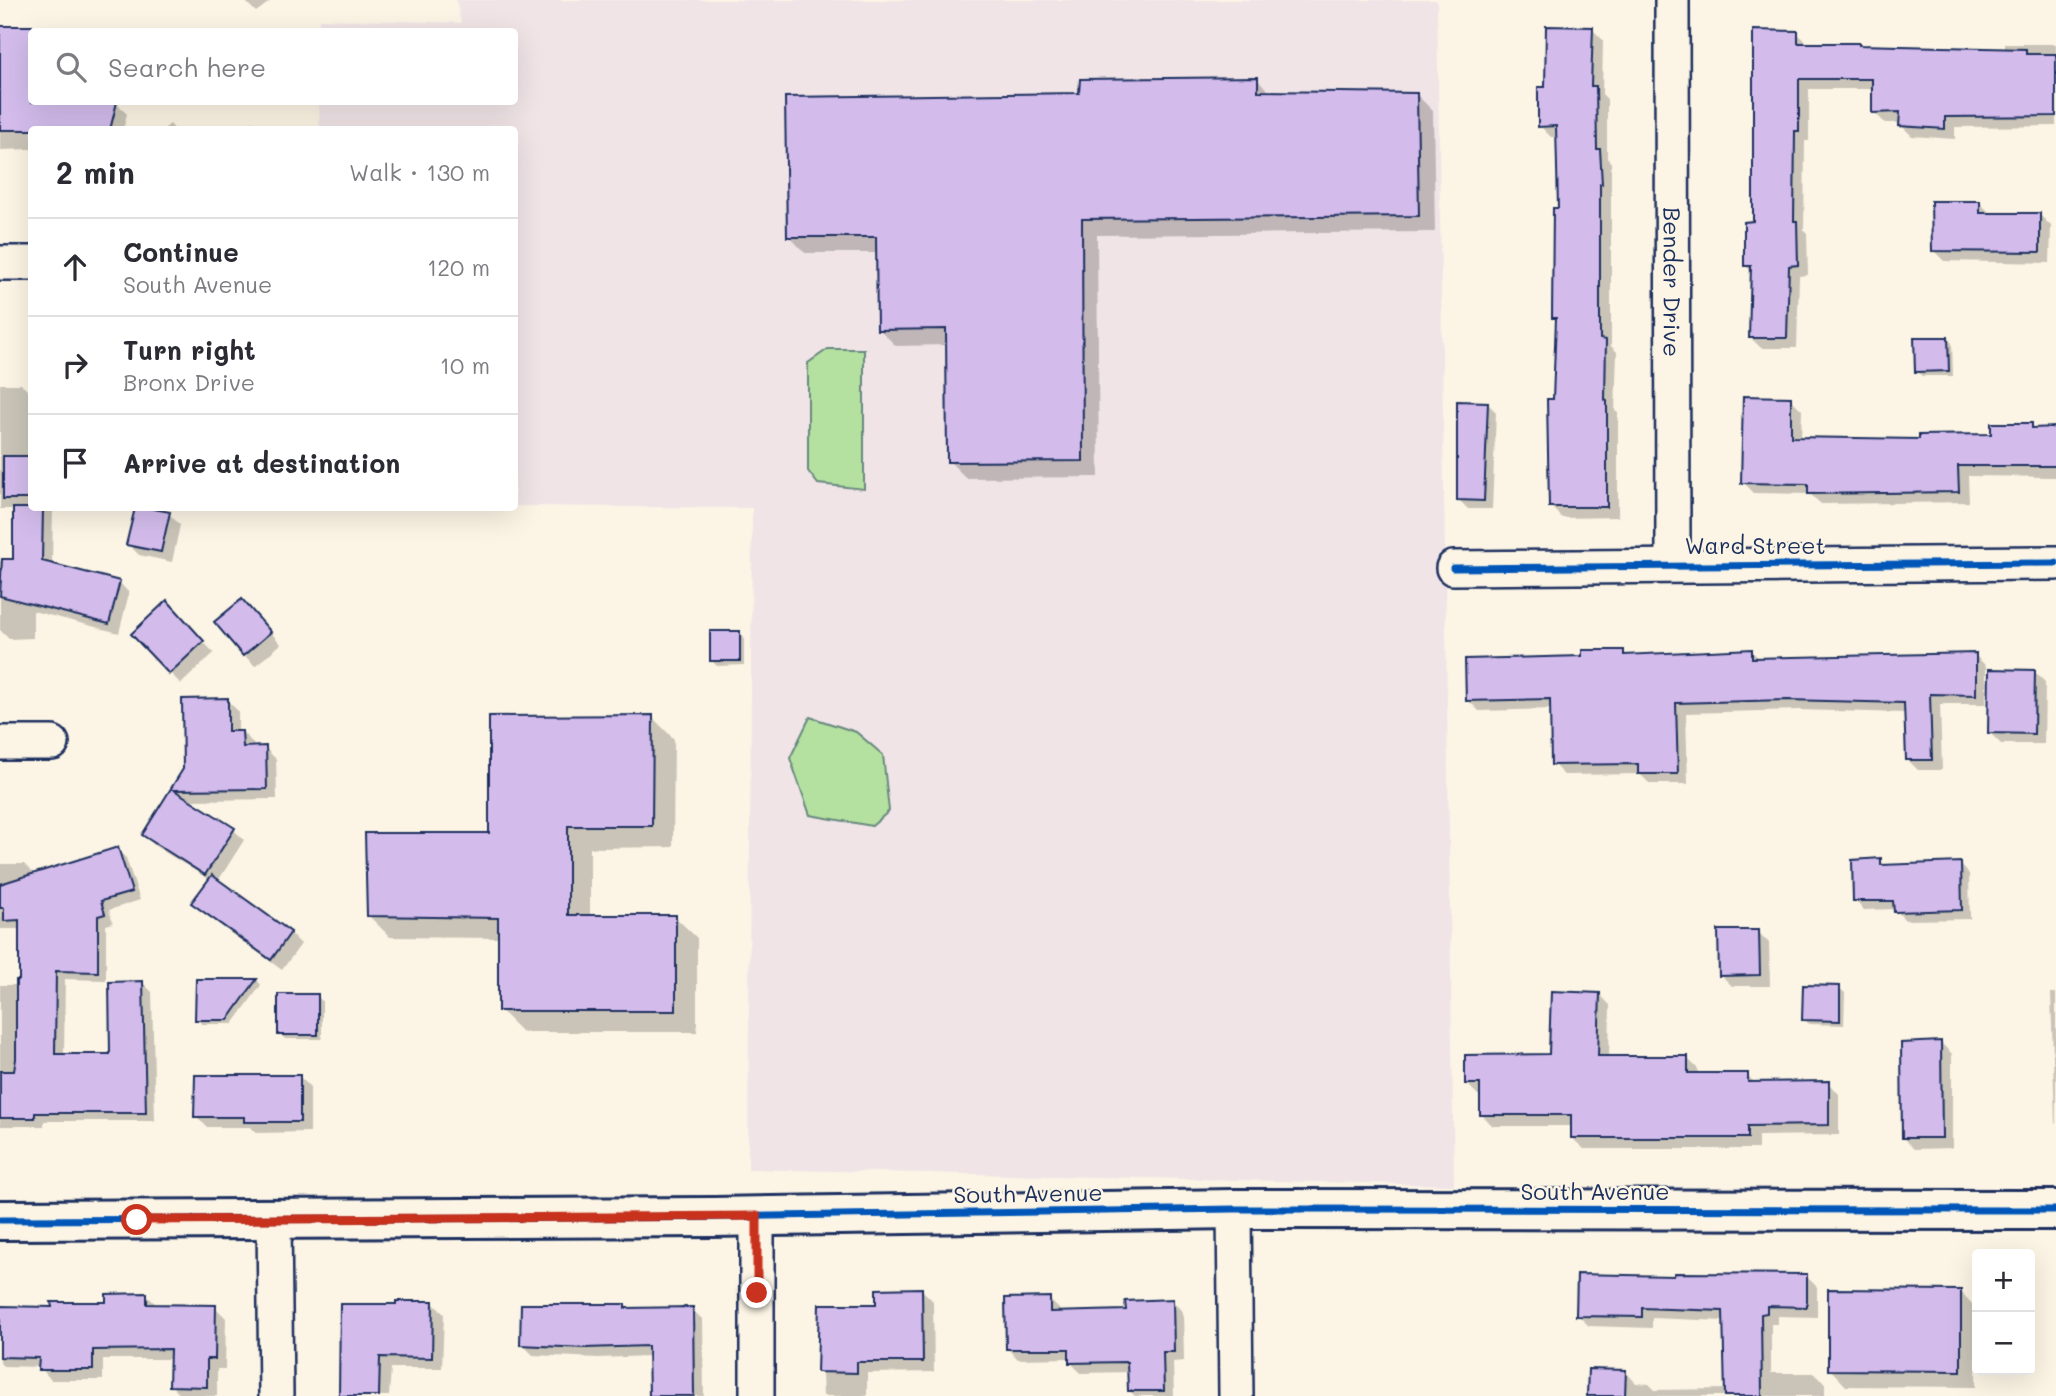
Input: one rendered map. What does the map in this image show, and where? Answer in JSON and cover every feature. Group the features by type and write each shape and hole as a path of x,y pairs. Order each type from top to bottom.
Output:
{"street":[{"name":"Bender Drive","path":"1672,0 1673,565"},
{"path":"0,263 28,263"},
{"name":"Ward Street","path":"1454,568 2056,564"},
{"path":"0,743 52,743"},
{"path":"1234,1209 1236,1396"},
{"name":"South Avenue","path":"0,1220 757,1216 1234,1209 2056,1210"},
{"path":"757,1216 757,1396"},
{"path":"274,1220 276,1396"}],"shaded area":[{"path":"456,0 1437,0 1454,1185 748,1169 752,508 518,506 518,126 320,126 319,105 518,105 518,28 319,28 319,19 461,23"}],"green space":[{"path":"828,349 864,349 864,489 818,484 808,471 808,363"},
{"path":"810,717 856,732 883,755 889,811 872,826 810,815 790,758"}],"building":[{"path":"0,26 32,26 28,28 28,105 116,105 111,126 28,126 28,130 0,130"},
{"path":"1546,26 1593,27 1591,86 1596,86 1597,149 1600,149 1602,184 1600,339 1606,340 1607,507 1549,507 1547,399 1553,399 1556,318 1552,318 1553,208 1558,208 1556,126 1538,127 1538,87 1545,87"},
{"path":"1753,30 1798,31 1798,43 2026,49 2026,54 2056,54 2056,116 1945,117 1945,129 1899,126 1900,112 1872,113 1872,79 1799,79 1799,131 1795,131 1794,221 1797,221 1798,265 1789,266 1787,338 1749,338 1751,266 1744,266 1744,222 1753,221"},
{"path":"1258,77 1258,91 1417,93 1419,216 1082,219 1083,461 947,462 946,329 877,330 876,237 787,237 785,97 1079,93 1080,79"},
{"path":"1931,201 1980,201 1980,213 2040,213 2040,252 1932,251"},
{"path":"1914,337 1948,337 1949,371 1915,372"},
{"path":"1743,396 1791,397 1791,437 1919,439 1919,435 1991,434 1991,423 2032,423 2032,428 2056,427 2056,466 1958,466 1959,492 1808,494 1808,484 1741,483"},
{"path":"1457,401 1488,402 1484,501 1457,500"},
{"path":"3,456 28,456 28,499 3,499"},
{"path":"13,508 43,511 42,561 120,581 109,624 0,596 2,559 13,559"},
{"path":"134,511 170,512 161,552 126,545"},
{"path":"242,599 271,632 243,656 214,622"},
{"path":"167,600 204,641 169,674 131,634"},
{"path":"710,631 740,631 740,661 710,661"},
{"path":"1752,649 1752,658 1976,653 1976,695 1930,694 1932,760 1906,760 1904,703 1787,700 1676,703 1678,774 1638,774 1638,764 1551,765 1550,699 1466,701 1465,659 1582,656 1582,650 1624,650 1624,655"},
{"path":"1989,669 2035,670 2034,734 1988,733"},
{"path":"228,698 228,731 242,731 243,747 266,746 267,789 174,790 235,828 205,875 142,835 183,769 182,699"},
{"path":"653,715 652,826 568,826 568,915 676,915 676,1011 498,1011 498,918 367,916 365,833 489,833 489,716"},
{"path":"118,847 132,892 101,901 105,914 98,916 98,972 56,971 55,1054 110,1054 109,982 143,981 146,1113 35,1113 35,1118 0,1118 0,1071 14,1071 16,1059 19,920 4,921 4,908 0,908 0,884"},
{"path":"1881,858 1881,865 1961,862 1962,910 1894,912 1893,901 1853,901 1852,860"},
{"path":"212,875 291,932 271,960 191,903"},
{"path":"1718,930 1759,930 1760,975 1719,976"},
{"path":"196,979 257,979 228,1020 195,1020"},
{"path":"1803,985 1840,986 1840,1021 1802,1020"},
{"path":"1551,991 1600,993 1598,1056 1688,1056 1688,1073 1748,1073 1748,1082 1829,1081 1829,1125 1748,1126 1748,1138 1571,1138 1571,1115 1480,1115 1480,1084 1465,1084 1465,1055 1549,1054"},
{"path":"278,994 318,994 318,1035 278,1035"},
{"path":"1941,1041 1942,1138 1902,1138 1901,1043"},
{"path":"195,1075 300,1075 300,1122 244,1122 244,1117 194,1117"},
{"path":"1675,1273 1807,1274 1807,1307 1767,1306 1767,1313 1761,1314 1762,1396 1725,1396 1723,1311 1642,1308 1642,1317 1576,1316 1577,1274 1674,1276"},
{"path":"922,1288 923,1362 857,1362 857,1373 817,1372 819,1304 876,1304 876,1289"},
{"path":"1828,1289 1961,1290 1961,1371 1828,1370"},
{"path":"147,1293 147,1304 216,1305 215,1359 207,1359 207,1387 169,1386 170,1349 93,1350 93,1370 38,1370 39,1358 0,1357 0,1306 52,1307 51,1302 106,1302 106,1294"},
{"path":"1050,1297 1050,1312 1126,1310 1125,1301 1173,1299 1174,1352 1163,1352 1164,1391 1128,1391 1127,1362 1069,1363 1069,1349 1006,1349 1005,1298"},
{"path":"396,1301 433,1301 432,1358 380,1357 379,1396 339,1396 340,1304 396,1304"},
{"path":"521,1304 625,1304 625,1308 693,1307 694,1396 649,1396 648,1346 585,1348 520,1345"},
{"path":"1588,1369 1626,1370 1625,1396 1587,1396"}],"cycle path":[{"path":"1453,568 2056,563"},
{"path":"0,1220 713,1217 1234,1209 2056,1210"}],"route":[{"path":"137,1220 757,1216 757,1293"}]}
